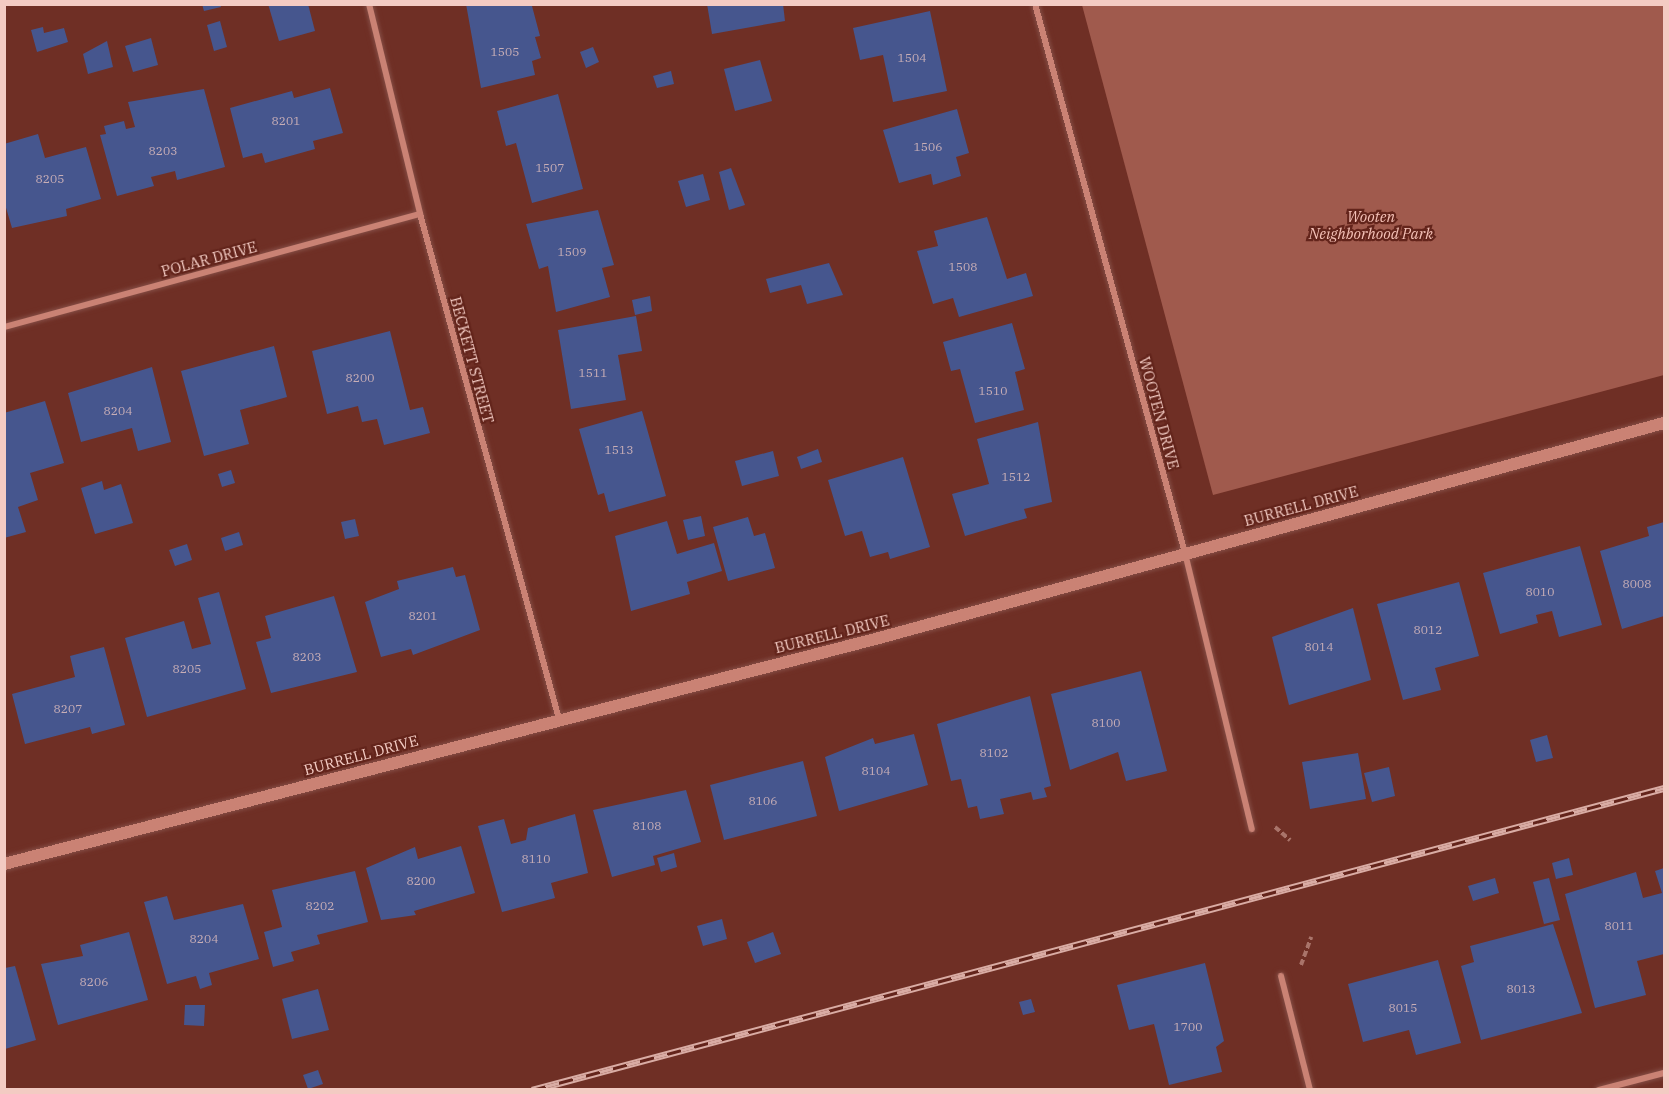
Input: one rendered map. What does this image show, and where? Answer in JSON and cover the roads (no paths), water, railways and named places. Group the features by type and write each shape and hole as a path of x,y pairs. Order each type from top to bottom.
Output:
{"street":[{"name":"BECKETT STREET","path":"369,4 420,214 559,719"},
{"name":"WOOTEN DRIVE","path":"1035,4 1185,553 1252,829"},
{"name":"POLAR DRIVE","path":"4,327 420,214"},
{"name":"BURRELL DRIVE","path":"4,864 1185,553 1665,423"},
{"path":"1281,976 1310,1089"},
{"path":"1599,1089 1665,1073"}],"railway":[{"path":"532,1090 1664,788"}],"park label":[{"name":"Wooten Neighborhood Park","path":"1371,224"}]}
